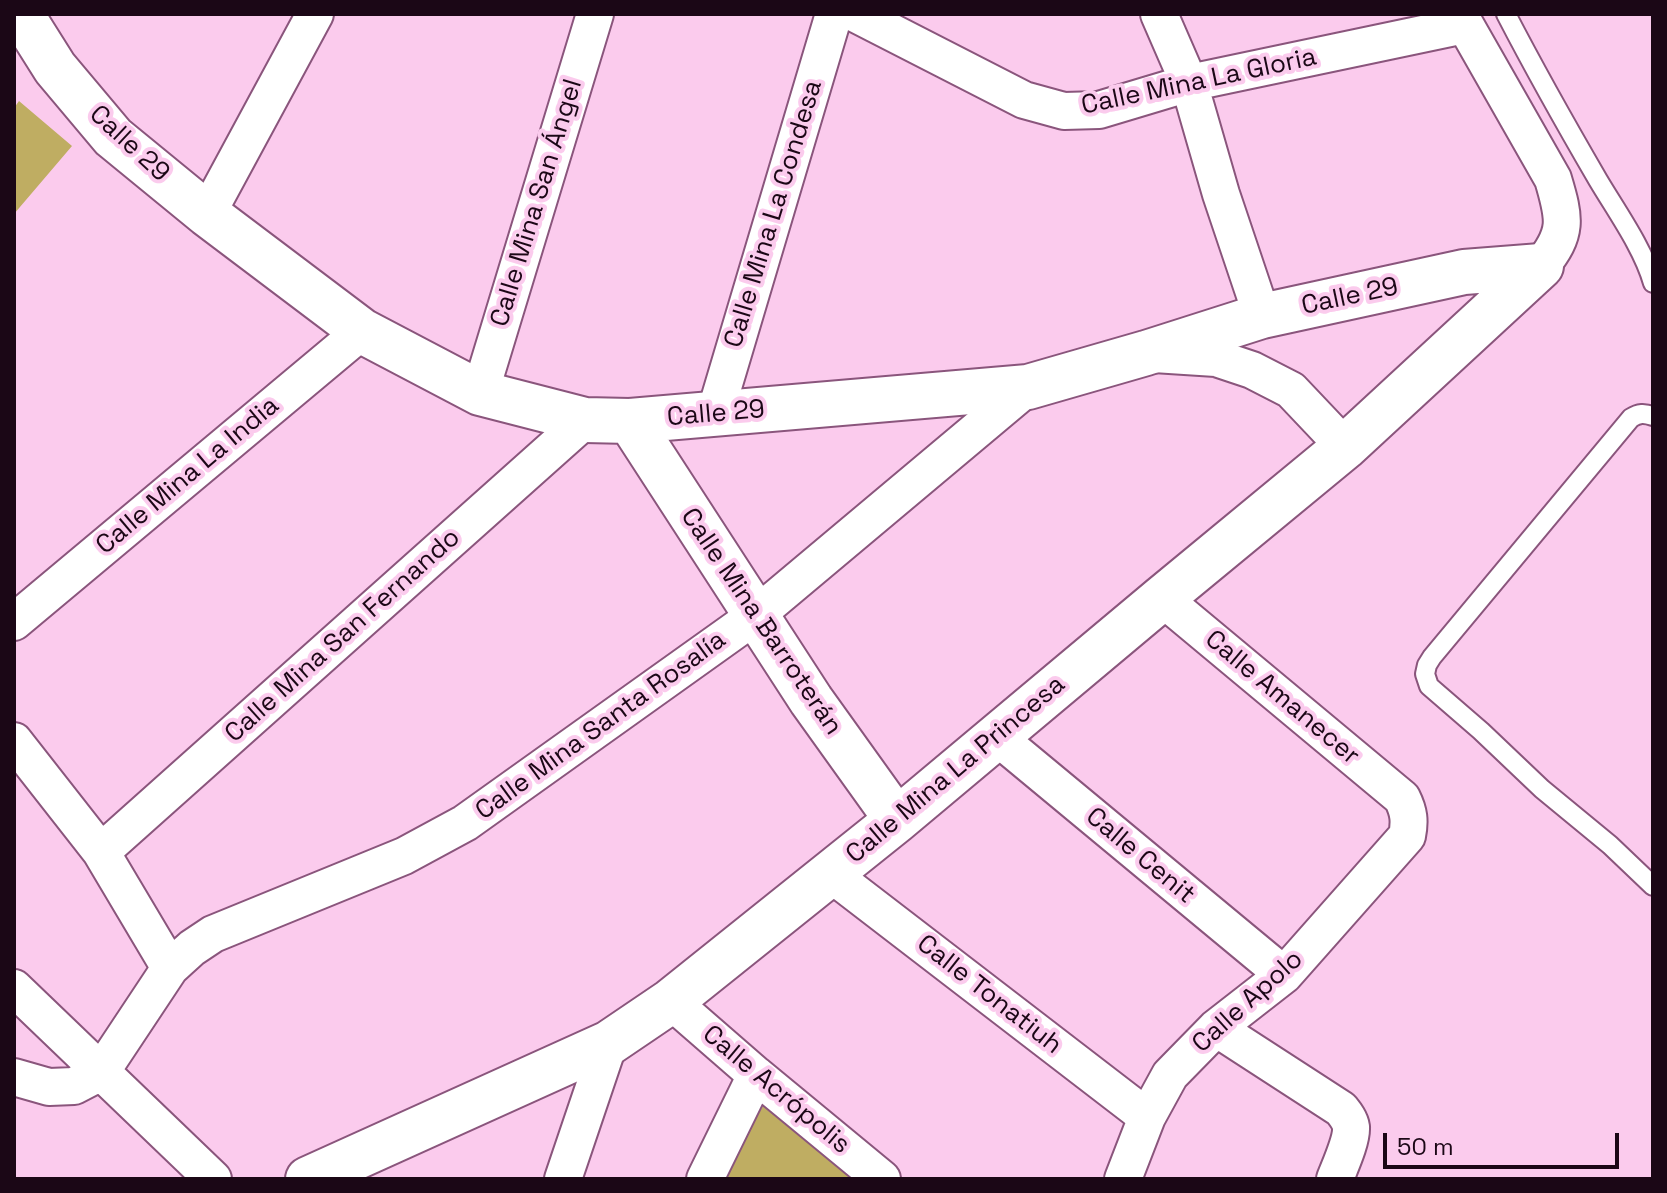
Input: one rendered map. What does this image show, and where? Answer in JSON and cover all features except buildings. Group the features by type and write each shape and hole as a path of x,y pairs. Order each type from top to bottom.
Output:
{"street":[{"name":"Calle 29","path":"21,14 55,68 113,137 207,214 362,331 480,393 585,420 630,421 1028,387 1262,316 1464,272 1541,266"},
{"path":"207,214 315,14"},
{"name":"Calle Mina San Ángel","path":"480,393 595,14"},
{"name":"Calle Mina La Condesa","path":"715,414 834,14"},
{"name":"Calle Mina La Gloria","path":"856,14 1024,100 1064,111 1099,110 1189,83 1462,19"},
{"path":"1159,14 1189,83 1221,194 1262,316"},
{"path":"1462,19 1553,179 1563,227 1555,248 1541,266"},
{"name":"Calle Mina La Princesa","path":"314,1177 609,1043 671,1001 897,820 1345,447 1541,266"},
{"name":"Calle Mina La India","path":"14,622 362,331"},
{"path":"1146,353 1216,358 1252,370 1291,390 1345,447"},
{"name":"Calle Mina Santa Rosalía","path":"170,968 213,934 404,856 465,823 755,616 1028,387"},
{"name":"Calle Mina San Fernando","path":"101,852 585,420"},
{"name":"Calle Mina Barroterán","path":"630,421 811,700 897,820"},
{"name":"Calle Amanecer","path":"1162,598 1402,798"},
{"name":"Calle Cenit","path":"997,737 1284,975"},
{"path":"14,741 101,852 170,968 101,1072 74,1086 49,1087 14,1077"},
{"name":"Calle Apolo","path":"1123,1179 1147,1117 1170,1075 1216,1028 1284,975 1407,836 1409,810 1402,798"},
{"name":"Calle Tonatiuh","path":"831,874 1147,1117"},
{"path":"14,988 213,1179"},
{"name":"Calle Acrópolis","path":"671,1001 882,1179"},
{"path":"1216,1028 1341,1109 1351,1127 1335,1179"},
{"path":"563,1179 609,1043"},
{"path":"705,1179 756,1075"}],"lane":[{"path":"1506,14 1650,271 1653,283"},
{"path":"1650,415 1638,414 1631,418 1432,657 1425,674 1429,686 1653,886"}],"shaded area":[{"path":"19,101 72,146 14,214 14,108"},
{"path":"763,1106 852,1179 724,1179 731,1159"}]}
